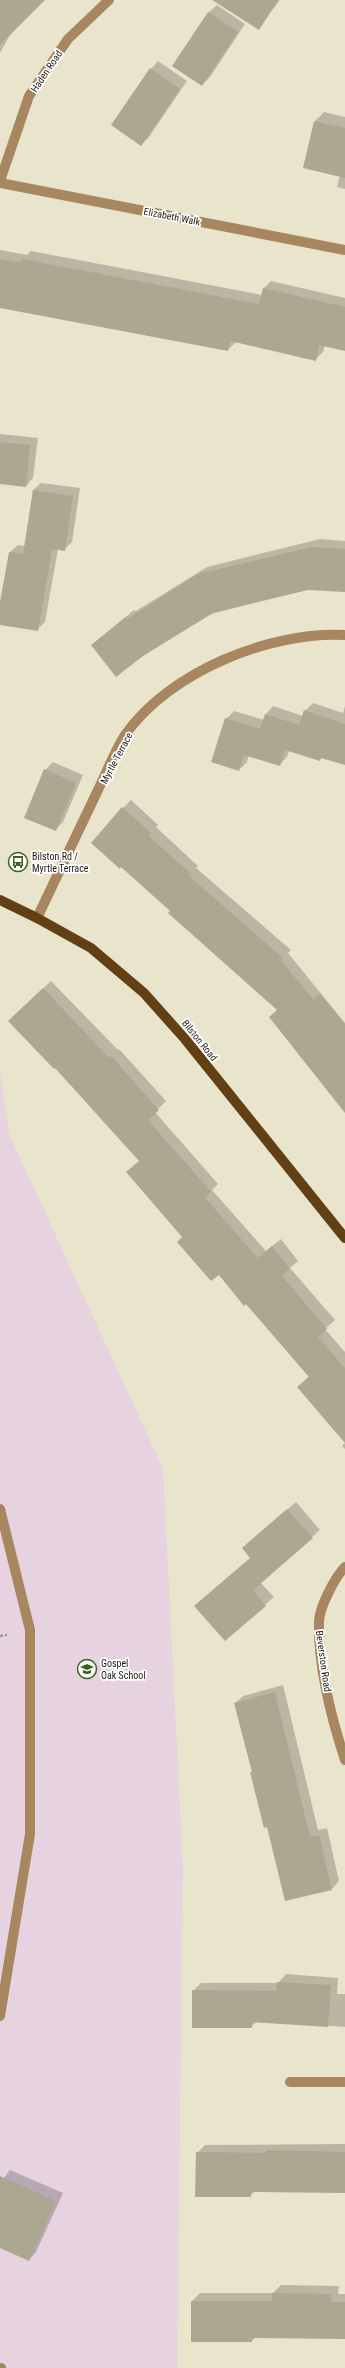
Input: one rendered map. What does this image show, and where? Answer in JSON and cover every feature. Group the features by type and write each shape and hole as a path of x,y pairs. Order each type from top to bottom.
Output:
{"main road":[{"name":"Bilston Road","path":"0,900 37,918 91,948 144,993 185,1039 345,1238"}],"street":[{"name":"Haden Road","path":"0,182 29,96 68,39 109,0"},
{"name":"Elizabeth Walk","path":"0,182 345,250"},
{"name":"Myrtle Terrace","path":"37,918 125,736 153,703 183,682 228,658 267,644 322,634 345,635"},
{"path":"0,1509 30,1630 30,1834 0,2016"},
{"name":"Beverston Road","path":"345,1567 328,1593 319,1620 324,1675 338,1739 345,1760"},
{"path":"290,2082 345,2082"}],"shaded area":[{"name":"Gospel Oak School","path":"0,1072 9,1134 163,1469 183,1869 177,2368 0,2368"}],"building":[{"path":"0,0 45,0 0,45"},
{"path":"212,0 278,0 259,30"},
{"path":"208,12 238,32 202,86 172,66"},
{"path":"150,68 180,89 141,146 111,125"},
{"path":"314,121 345,128 345,178 303,168"},
{"path":"0,259 21,263 22,259 259,304 263,288 345,307 345,351 319,345 316,361 230,341 228,351 0,308"},
{"path":"0,442 30,445 26,487 0,484"},
{"path":"33,490 73,496 65,551 52,549 38,631 0,625 0,602 9,552 23,554"},
{"path":"312,547 345,549 345,592 308,590 213,613 143,656 116,677 91,645 126,617 127,619 198,574"},
{"path":"304,710 345,724 345,765 321,758 320,761 285,750 280,766 244,755 239,771 211,762 225,718 260,729 265,714 299,725"},
{"path":"44,769 76,783 56,831 24,818"},
{"path":"122,807 151,833 149,836 191,874 189,876 283,958 281,961 313,999 320,994 345,1024 345,1113 269,1017 277,1010 168,913 170,911 121,867 120,869 91,843"},
{"path":"43,988 109,1058 111,1056 159,1110 148,1120 211,1192 205,1198 258,1258 272,1246 290,1269 282,1276 327,1329 318,1337 345,1368 345,1443 297,1387 309,1377 246,1304 244,1306 219,1275 211,1281 177,1242 182,1237 126,1172 139,1161 55,1068 54,1069 8,1021"},
{"path":"287,1509 313,1538 253,1590 266,1606 225,1641 194,1606 250,1558 242,1548"},
{"path":"275,1692 310,1837 319,1835 332,1890 285,1901 267,1827 264,1828 250,1772 252,1772 234,1703"},
{"path":"277,1982 331,1985 328,2027 252,2022 252,2028 192,2028 192,1990 276,1991"},
{"path":"266,2150 345,2152 345,2193 251,2192 251,2197 195,2197 196,2152 266,2153"},
{"path":"0,2176 56,2201 29,2261 0,2248"},
{"path":"272,2293 331,2294 331,2302 345,2302 345,2339 252,2338 252,2342 191,2342 191,2301 272,2301"}],"place":[{"name":"Bilston Rd / Myrtle Terrace","path":"18,862"},
{"name":"Gospel Oak School","path":"87,1669"}]}
